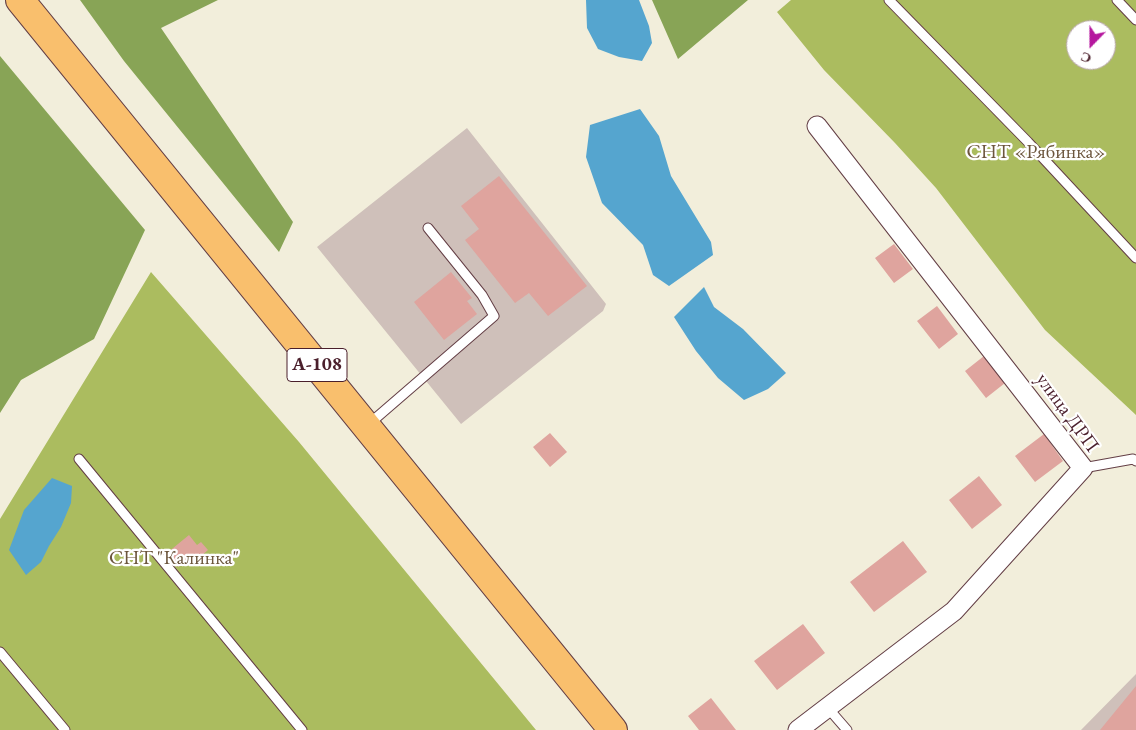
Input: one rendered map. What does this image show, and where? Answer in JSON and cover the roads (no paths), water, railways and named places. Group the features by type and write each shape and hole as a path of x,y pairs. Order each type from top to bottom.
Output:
{"highway":[{"name":"А-108","path":"20,0 614,730"}],"street":[{"name":"улица ДРП","path":"798,730 954,611 1083,468 817,126"}],"lane":[{"path":"889,0 1134,253"},
{"path":"1117,0 1136,20"},
{"path":"367,426 494,316 482,295 428,228"},
{"path":"79,459 302,730"},
{"path":"1083,468 1134,459 1136,461"},
{"path":"0,652 65,730"},
{"path":"827,707 847,730"}],"water":[{"path":"586,0 639,0 649,26 652,43 642,61 619,57 598,49 587,28"},
{"path":"640,109 659,136 671,176 711,242 713,255 669,286 653,275 643,245 602,203 586,157 590,125"},
{"path":"704,287 714,307 743,329 786,373 768,389 744,400 718,378 696,351 674,317"},
{"path":"52,478 72,486 71,503 61,527 41,562 26,575 9,550 24,510"}],"park label":[{"name":"СНТ «Рябинка»","path":"1036,153"},
{"name":"СНТ \"Калинка\"","path":"174,559"}]}
